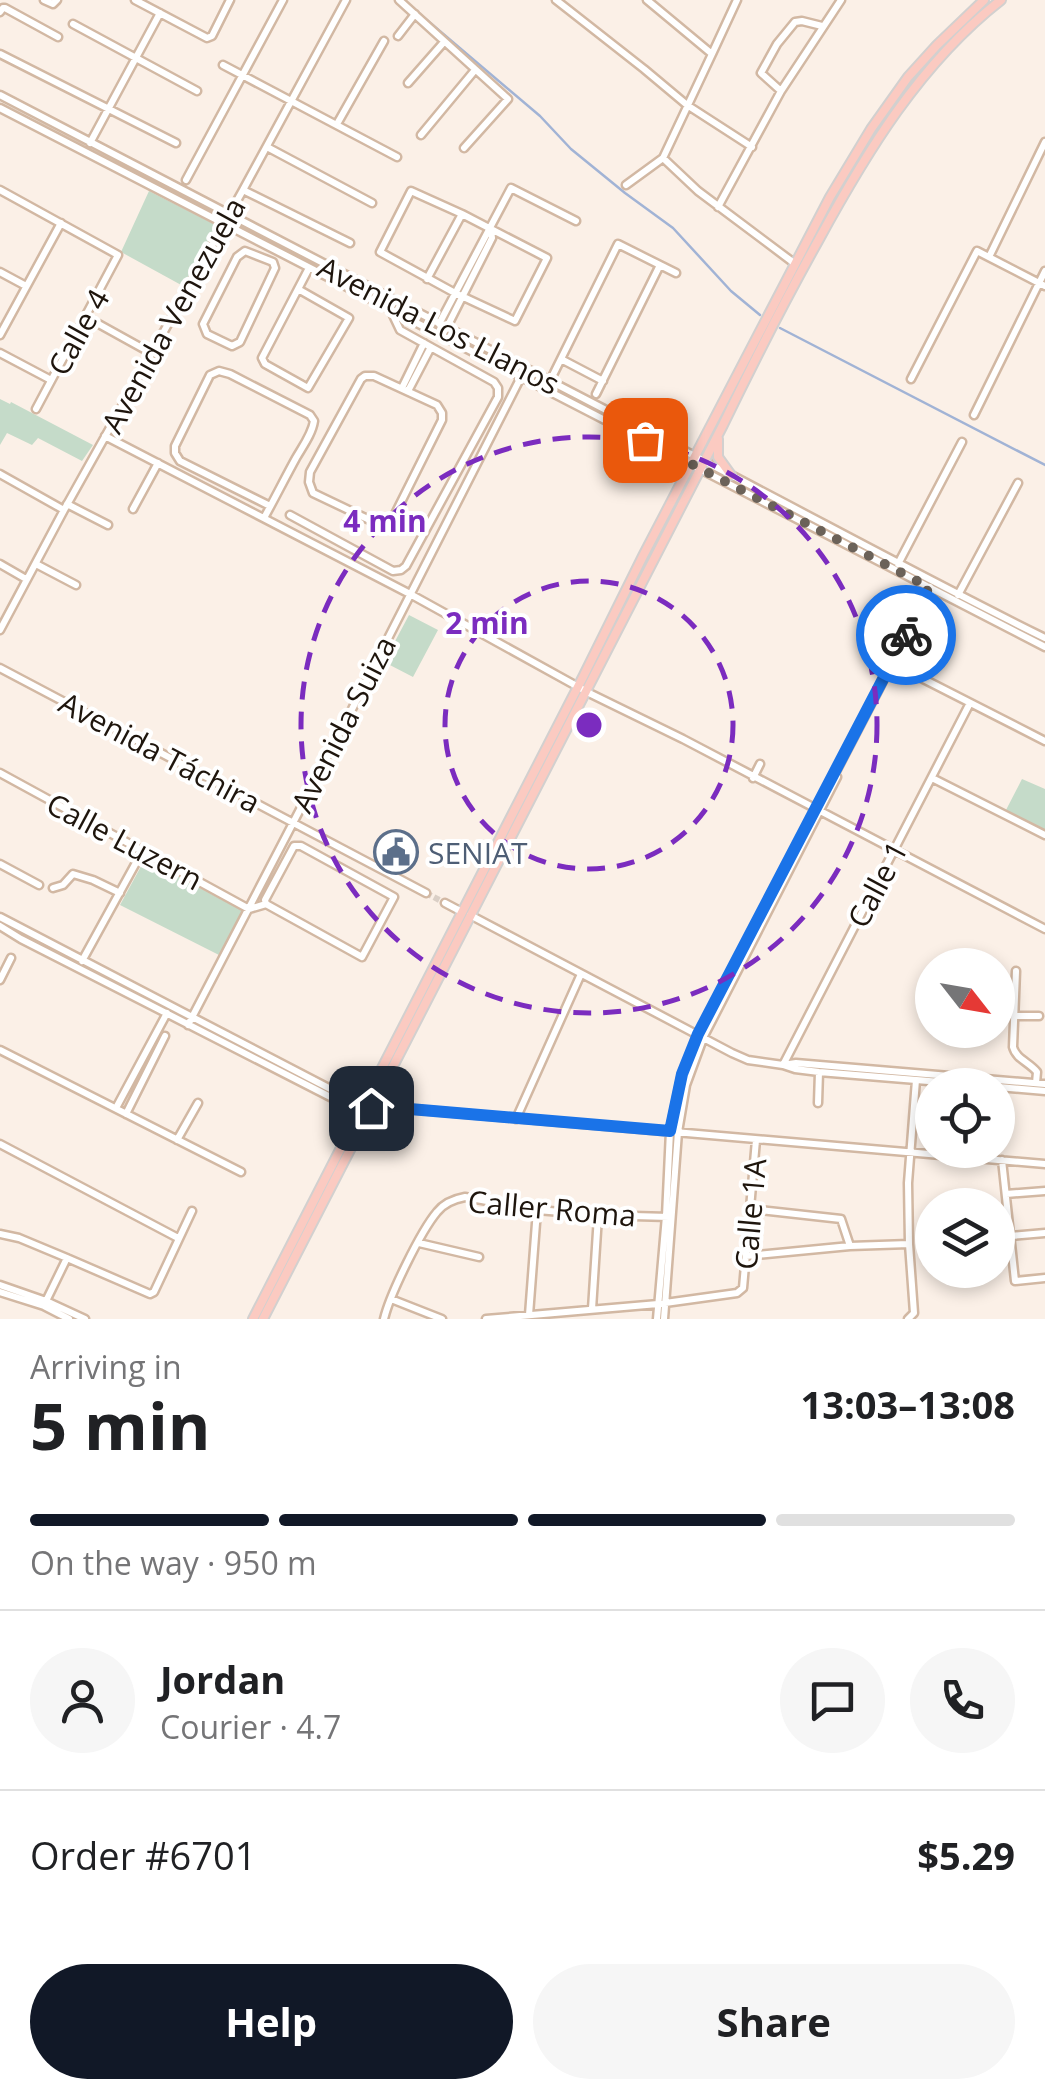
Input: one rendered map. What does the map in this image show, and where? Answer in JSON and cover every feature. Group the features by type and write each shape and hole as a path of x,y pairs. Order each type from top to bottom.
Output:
{"main road":[{"path":"253,1319 348,1134 386,1079 693,460 852,157 890,100 936,45 984,0"},
{"path":"581,689 703,465 772,324 872,146 918,84 1001,0"},
{"path":"719,433 717,454 731,475"},
{"path":"262,1319 359,1129 372,1085 466,914"},
{"path":"359,1129 398,1108 386,1095 386,1079"},
{"path":"348,1134 340,1098 358,1094 372,1085"}],"street":[{"path":"44,0 54,4 57,0"},
{"path":"135,0 207,38 212,36 230,0"},
{"path":"186,180 284,0"},
{"name":"Avenida Venezuela","path":"0,630 346,0"},
{"path":"399,0 508,98 464,148"},
{"path":"556,0 687,106 752,147"},
{"path":"647,0 712,54"},
{"path":"626,185 663,158 737,0"},
{"path":"718,206 781,90 841,0"},
{"path":"0,12 5,8 58,38"},
{"path":"90,143 160,13"},
{"path":"398,36 415,14"},
{"path":"781,90 761,73 777,44 795,22 822,26"},
{"path":"73,24 197,91"},
{"path":"338,124 384,42"},
{"path":"408,83 444,42"},
{"path":"0,54 176,143"},
{"path":"224,65 397,156"},
{"path":"421,135 476,70"},
{"name":"Avenida Los Llanos","path":"0,95 523,373 550,381 693,460"},
{"name":"Avenida Los Llanos","path":"0,108 308,268 703,465 1045,647"},
{"path":"989,257 1045,142"},
{"path":"267,147 372,203"},
{"path":"663,158 718,206 794,263"},
{"path":"442,327 492,238 491,229 511,188 576,220"},
{"path":"0,190 61,223 0,335"},
{"path":"244,190 350,243"},
{"path":"414,191 491,229 547,258 515,321 380,252 409,193 414,191"},
{"path":"427,279 462,214"},
{"name":"Calle 4","path":"36,408 118,255 61,223"},
{"path":"550,381 618,244 676,273"},
{"path":"258,255 263,245"},
{"path":"246,251 258,255 273,262 276,268 240,342 230,346 207,334 203,324 238,254 246,251"},
{"path":"910,378 977,251 1042,284"},
{"path":"596,394 660,264"},
{"path":"298,289 349,318 308,388 262,362 308,268"},
{"path":"974,415 1042,284 1045,271"},
{"path":"0,272 26,286"},
{"path":"290,515 393,571 401,570 498,397 494,382 400,330 391,310"},
{"path":"86,317 151,352"},
{"path":"405,390 427,345"},
{"path":"0,353 51,380"},
{"path":"562,359 603,380"},
{"path":"264,518 314,421 310,415 226,372 210,374 175,446 176,456 270,506"},
{"name":"Avenida Suiza","path":"190,1021 523,373"},
{"path":"374,376 405,390 437,405 442,418 392,520 378,524 314,493 310,472 361,379 374,376"},
{"path":"106,436 410,594 581,689 1045,929"},
{"path":"898,564 962,442"},
{"path":"464,459 476,465"},
{"path":"133,509 158,463"},
{"name":"Avenida Los Llanos","path":"703,465 731,475 933,586 1045,638"},
{"path":"0,474 108,525"},
{"path":"958,595 1018,483"},
{"path":"0,564 26,579"},
{"path":"36,564 76,585"},
{"path":"660,1319 682,1074 933,586"},
{"path":"894,664 1045,741"},
{"name":"Avenida Táchira","path":"0,668 426,893"},
{"name":"Calle 1","path":"783,1065 970,703"},
{"path":"753,778 760,764"},
{"name":"Calle Luzern","path":"0,773 250,908"},
{"path":"932,778 1045,835"},
{"path":"250,908 266,904 362,956 394,897 301,846 294,846 266,904"},
{"path":"82,962 144,850"},
{"path":"0,864 39,885"},
{"path":"53,888 63,885 72,874 120,894"},
{"path":"445,903 748,1060 1042,1086"},
{"path":"0,917 168,1010"},
{"path":"0,926 366,1109 398,1108 915,1153"},
{"path":"0,980 11,958"},
{"path":"1016,971 1015,1016 1039,1016"},
{"path":"516,1119 581,974"},
{"path":"126,1114 168,1010"},
{"path":"116,1108 161,1034"},
{"path":"1014,1048 1016,1055 1037,1072 1042,1086"},
{"path":"0,1050 241,1172"},
{"path":"795,1066 819,1072 915,1080"},
{"path":"818,1104 819,1072"},
{"path":"1015,1087 1042,1086"},
{"path":"909,1319 914,1313 909,1152 915,1090"},
{"path":"177,1140 198,1103"},
{"name":"Calle 1A","path":"660,1303 737,1293 743,1288 756,1140"},
{"path":"0,1144 178,1238"},
{"path":"1015,1161 1045,1164"},
{"path":"1015,1193 1045,1191"},
{"name":"Caller Roma","path":"384,1319 419,1242 438,1211 453,1199 464,1197 537,1210 668,1217"},
{"path":"750,1209 841,1219 850,1246"},
{"path":"528,1315 537,1210"},
{"path":"0,1234 19,1238 150,1294 192,1211"},
{"path":"592,1309 598,1215"},
{"path":"1015,1236 1045,1233"},
{"path":"419,1242 479,1256"},
{"path":"746,1256 909,1244"},
{"path":"45,1304 67,1258"},
{"path":"1015,1281 1045,1278"},
{"path":"0,1289 86,1319"},
{"path":"390,1299 442,1319"},
{"path":"486,1319 660,1303"},
{"path":"45,1304 69,1319"}],"green space":[{"path":"149,191 218,226 183,286 121,252"},
{"path":"0,399 93,445 82,461 38,438 32,445 7,433 0,445"},
{"path":"409,615 438,630 413,677 384,662"},
{"path":"1022,779 1045,789 1045,830 1006,810"},
{"path":"145,859 243,911 219,955 120,905"}],"waterway":[{"path":"408,4 540,116 571,149 673,228 731,291 760,315"},
{"path":"780,328 1045,465"}],"tunnel":[{"path":"426,893 445,903"}],"way so far":[{"path":"645,440 929,587 906,635"}],"place":[{"name":"SENIAT","path":"396,852"}],"route":[{"path":"371,1108 670,1131 682,1074 698,1034 906,635"}]}
